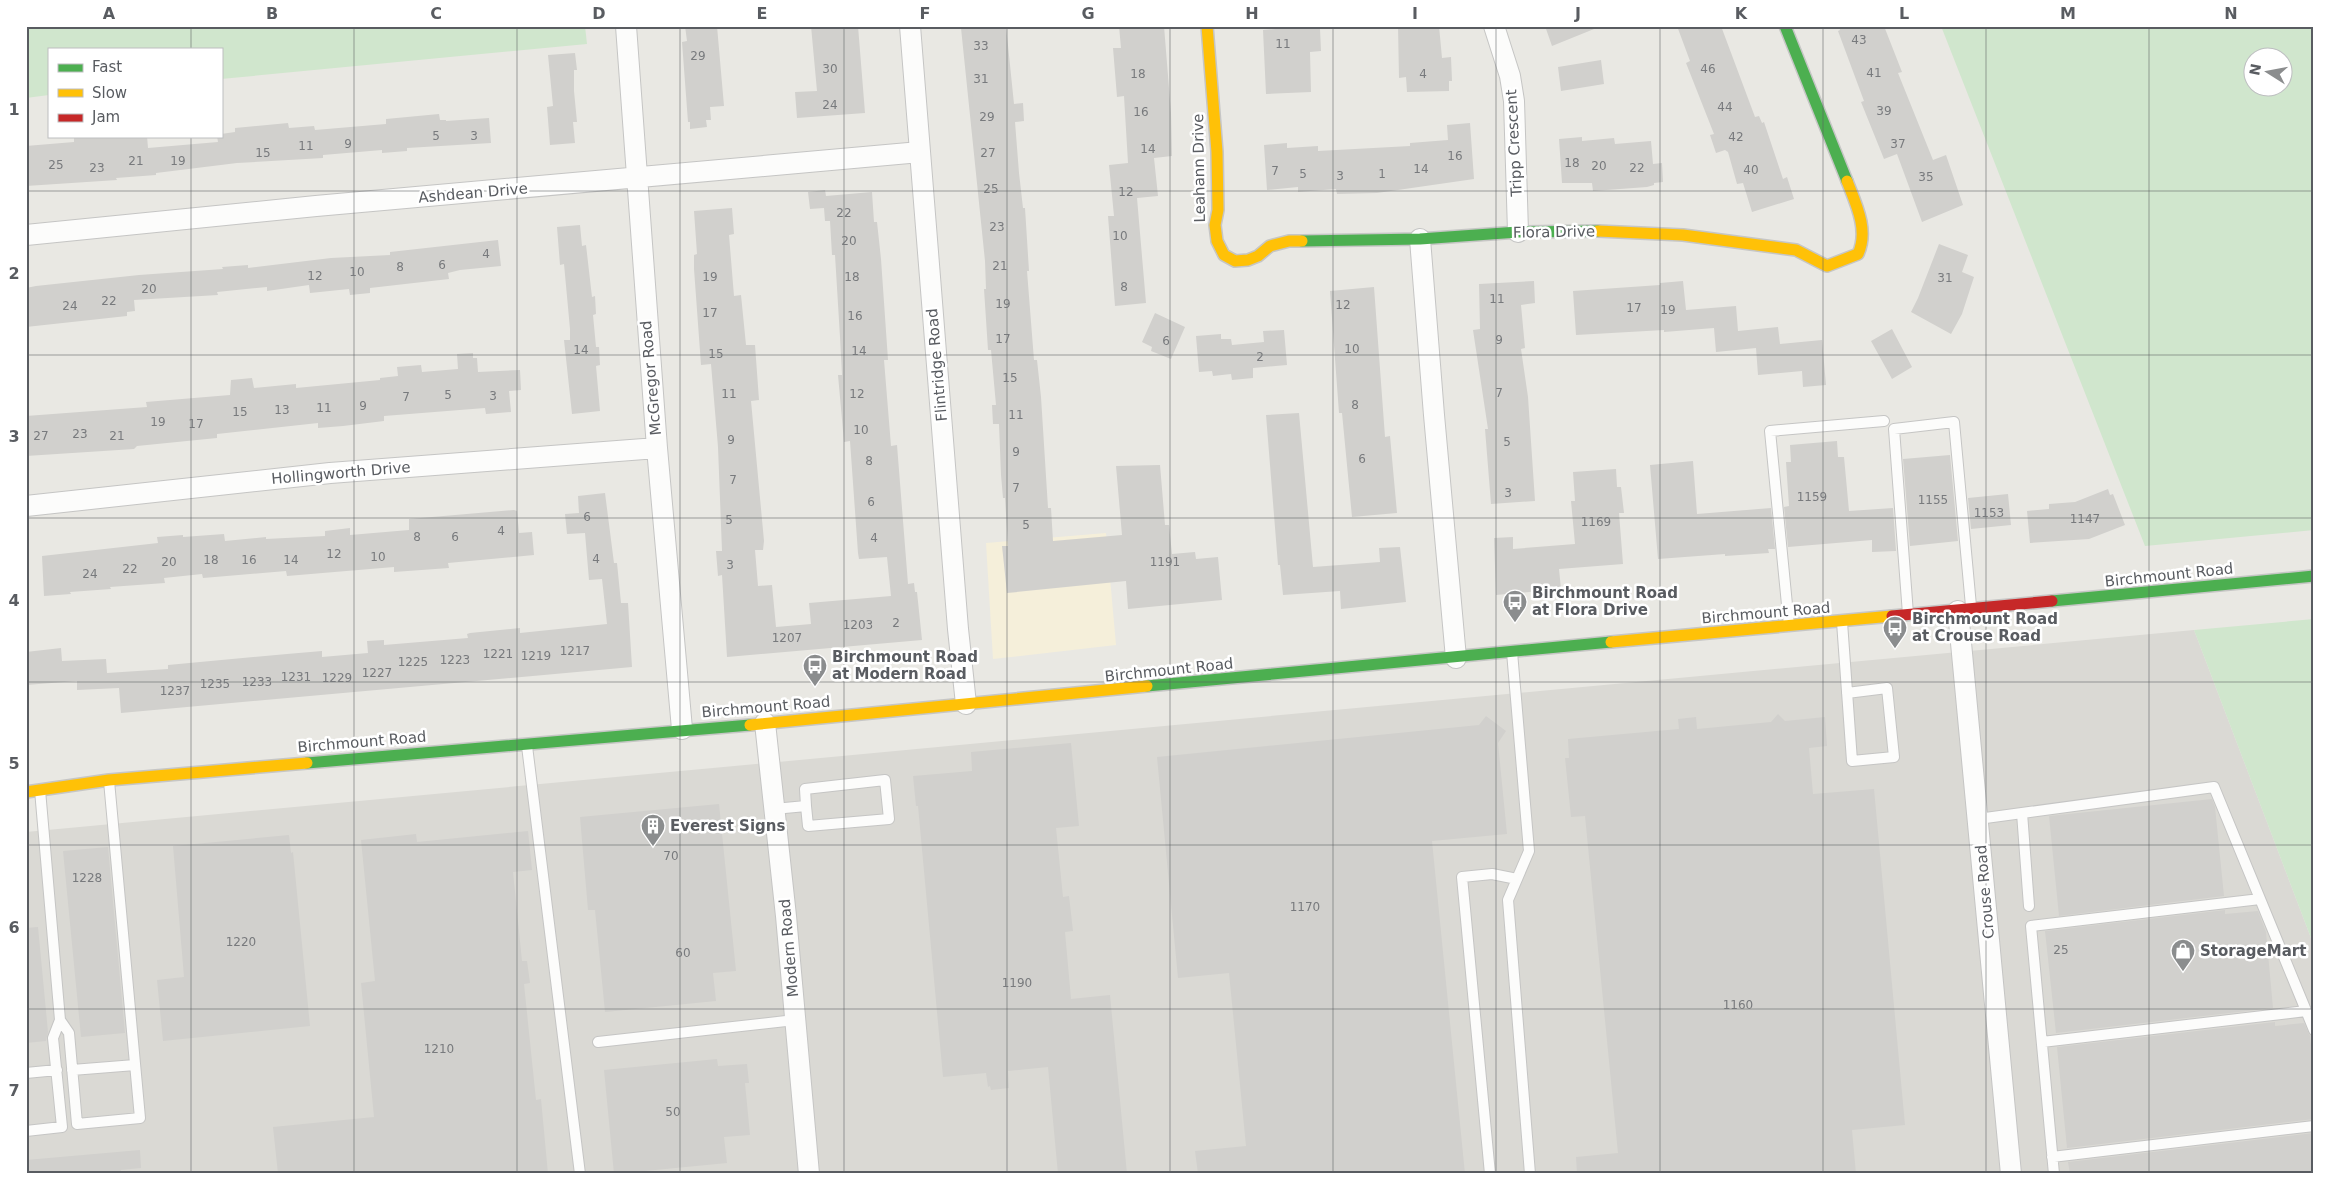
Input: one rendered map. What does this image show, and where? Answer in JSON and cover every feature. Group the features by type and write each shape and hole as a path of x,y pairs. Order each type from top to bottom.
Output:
{"main road":[{"name":"Leahann Drive","path":"1207,26 1217,152 1218,210 1214,225 1217,241 1224,255 1235,261 1248,260 1258,256 1270,246 1290,241 1420,239"},
{"name":"Flora Drive","path":"1420,239 1518,232 1593,231 1683,235 1796,250 1827,266 1858,254 1863,243 1860,214 1785,26"},
{"name":"Birchmount Road","path":"26,792 109,780 765,723 2314,576"}],"street":[{"name":"McGregor Road","path":"626,26 657,448 682,729"},
{"name":"Flintridge Road","path":"910,26 958,629 966,704"},
{"name":"Tripp Crescent","path":"1494,26 1510,76 1514,101 1518,232"},
{"name":"Ashdean Drive","path":"26,235 316,206 636,179 920,152"},
{"path":"1420,239 1456,658"},
{"name":"Hollingworth Drive","path":"26,506 330,473 657,448"},
{"name":"Crouse Road","path":"1965,610 1978,819 2011,1174"},
{"name":"Modern Road","path":"765,723 786,916 809,1174"}],"lane":[{"path":"1789,626 1770,432 1884,421"},
{"path":"1908,615 1894,429 1954,422 1965,610"},
{"path":"1842,621 1847,693 1852,761 1894,757 1887,688 1847,693"},
{"path":"1512,651 1529,851 1508,900 1530,1174"},
{"path":"527,743 580,1174"},
{"path":"60,1020 69,1033 76,1124 140,1118 109,780"},
{"path":"885,780 888,819 808,826 806,806 804,789 885,780"},
{"path":"1978,819 2214,787 2314,1030"},
{"path":"26,1131 62,1127 53,1038 60,1020 40,790"},
{"path":"774,809 806,806"},
{"path":"2022,813 2029,906"},
{"path":"1490,1174 1462,877 1492,874 1517,879"},
{"path":"2054,1174 2031,926 2260,900"},
{"path":"2042,1042 2306,1011"},
{"path":"598,1042 795,1020"},
{"path":"72,1070 135,1065"},
{"path":"26,1073 56,1070"},
{"path":"2052,1157 2314,1126"}],"shaded area":[{"path":"1106,533 1116,645 993,659 986,543"},
{"path":"2194,630 2314,946 2314,1174 26,1174 26,832"}],"green space":[{"path":"26,26 585,26 587,44 222,79 222,48 48,48 48,95 26,98"},
{"path":"1941,26 2314,26 2314,530 2145,546"},
{"path":"2314,619 2314,946 2194,630"}],"building":[{"path":"685,26 717,26 724,106 710,107 711,120 706,120 707,127 690,129 690,122 688,122 682,42 687,41"},
{"path":"811,26 858,26 865,113 797,118 795,92 817,91"},
{"path":"1006,26 1014,104 1023,103 1024,121 1015,122 1023,208 1025,208 1029,271 1027,271 1034,360 1037,360 1041,397 1048,508 1051,508 1053,541 1122,535 1116,466 1160,465 1165,525 1169,525 1172,554 1195,552 1196,559 1218,557 1222,600 1128,609 1126,581 1007,593 1002,546 1008,546 1005,498 1003,498 1001,475 999,424 993,424 992,405 996,405 991,350 988,350 984,289 986,289 985,261 961,28"},
{"path":"1119,26 1164,26 1171,113 1172,156 1154,158 1158,196 1137,198 1146,303 1115,306 1108,216 1114,216 1109,165 1128,163 1124,96 1117,97 1113,48 1121,48"},
{"path":"1309,26 1310,29 1320,29 1321,51 1310,52 1311,92 1266,94 1263,30"},
{"path":"1398,26 1439,26 1442,58 1451,57 1452,81 1449,81 1449,91 1407,92 1406,77 1399,78"},
{"path":"1545,26 1599,26 1599,27 1552,46"},
{"path":"1677,26 1721,26 1755,117 1759,116 1762,123 1764,122 1783,179 1787,177 1794,199 1752,212 1743,183 1737,184 1728,152 1725,150 1716,153 1710,135 1714,134 1686,63 1690,61"},
{"path":"1839,26 1884,26 1902,72 1898,73 1933,160 1946,155 1963,205 1922,222 1897,154 1884,159 1861,102 1864,101 1838,31 1840,30"},
{"path":"575,53 577,70 574,70 574,91 577,122 573,122 575,143 550,145 547,107 553,106 548,55"},
{"path":"1601,60 1604,84 1561,91 1558,67"},
{"path":"439,114 440,120 446,121 489,118 491,143 407,148 407,151 382,153 382,150 323,155 323,158 237,163 156,173 156,175 116,178 117,180 26,186 26,146 74,142 74,138 147,138 148,148 218,142 217,138 222,138 222,134 235,132 235,128 288,123 289,128 314,126 315,130 386,124 386,119"},
{"path":"1470,123 1474,179 1377,193 1337,194 1336,189 1298,192 1298,187 1267,190 1264,145 1287,143 1287,148 1318,146 1318,151 1410,146 1410,143 1448,140 1447,125"},
{"path":"1582,137 1582,141 1614,138 1615,144 1651,141 1653,164 1662,163 1663,182 1654,183 1654,185 1647,187 1593,191 1592,183 1562,183 1559,139"},
{"path":"825,190 826,196 872,192 874,222 877,222 881,259 888,360 884,360 891,446 897,445 908,584 914,583 915,592 917,592 922,640 727,657 722,575 718,576 716,551 722,551 718,447 711,364 701,365 694,269 694,255 697,254 694,211 732,208 734,234 729,235 734,296 741,295 746,345 755,345 759,400 751,401 764,541 763,550 755,550 758,586 772,585 776,627 811,624 809,603 891,596 887,557 859,559 858,553 850,441 844,442 838,375 842,375 835,255 832,255 830,221 825,221 824,208 810,209 808,192"},
{"path":"580,225 582,246 586,245 592,297 595,296 596,314 593,315 596,347 599,347 600,365 596,366 600,411 572,414 564,340 570,340 570,329 564,264 560,265 557,227"},
{"path":"498,240 501,266 448,273 449,279 370,288 370,293 350,295 349,289 310,293 309,285 267,291 267,287 217,292 218,295 134,300 135,311 127,312 127,316 26,327 26,288 36,286 139,275 223,269 222,267 248,265 248,268 331,258 390,255 390,252"},
{"path":"1939,244 1968,255 1962,272 1974,277 1962,314 1951,334 1911,312"},
{"path":"1534,281 1535,303 1521,305 1525,348 1521,349 1528,397 1535,501 1491,504 1485,429 1488,429 1473,330 1480,329 1479,284"},
{"path":"1683,281 1686,310 1736,306 1738,331 1778,327 1780,344 1822,340 1826,385 1803,387 1802,371 1758,375 1756,348 1716,352 1714,328 1576,335 1573,291 1660,285 1660,283"},
{"path":"1374,287 1385,437 1390,436 1397,513 1352,517 1342,413 1339,413 1330,291"},
{"path":"1155,313 1185,327 1171,359 1151,351 1152,347 1142,342"},
{"path":"1892,329 1912,367 1892,379 1871,341"},
{"path":"1284,330 1287,365 1253,368 1253,378 1232,380 1231,374 1213,376 1212,371 1199,372 1196,336 1221,334 1221,339 1231,339 1232,345 1264,342 1263,331"},
{"path":"473,353 473,358 477,358 478,372 520,370 521,390 509,391 511,412 486,414 485,408 384,416 384,421 343,426 318,428 318,423 217,434 217,438 137,446 134,449 26,456 26,416 147,407 146,402 230,395 231,380 252,378 254,388 296,384 296,388 380,380 380,378 398,376 397,367 421,365 422,372 458,369 457,354"},
{"path":"1299,413 1313,567 1380,562 1379,548 1400,547 1406,602 1341,609 1340,591 1283,595 1280,565 1278,565 1266,415"},
{"path":"1837,441 1838,457 1844,457 1849,511 1893,508 1896,551 1872,552 1872,540 1788,547 1784,507 1789,506 1786,462 1791,462 1790,445"},
{"path":"1950,455 1958,541 1910,546 1903,459"},
{"path":"1693,461 1697,514 1771,508 1775,549 1768,549 1769,553 1658,559 1650,465"},
{"path":"1616,469 1617,487 1621,487 1624,513 1619,513 1623,564 1559,569 1561,589 1496,595 1494,538 1513,537 1513,549 1575,544 1571,501 1575,501 1573,472"},
{"path":"2108,489 2110,495 2113,494 2125,525 2089,539 2030,543 2027,511 2049,509 2049,504 2075,502"},
{"path":"605,493 614,563 617,563 621,603 628,603 632,667 121,713 119,688 77,690 77,681 26,685 26,652 61,648 62,661 106,659 107,673 168,669 168,665 322,651 322,657 368,653 367,641 384,640 384,645 468,638 467,634 470,633 520,628 520,633 607,624 602,579 589,580 585,533 567,534 565,514 579,513 578,496"},
{"path":"2008,494 2011,525 1971,529 1968,498"},
{"path":"517,511 519,533 532,532 534,555 448,563 449,568 394,572 394,567 287,576 286,571 203,578 202,574 164,578 165,583 110,587 111,589 44,596 42,556 158,543 157,537 183,535 183,537 224,534 225,541 266,537 266,539 325,536 325,531 350,528 350,535 409,530 409,519"},
{"path":"1778,714 1785,721 1825,717 1827,746 1809,748 1813,794 1874,789 1905,1125 1852,1130 1856,1174 1577,1174 1576,1157 1618,1153 1585,816 1571,817 1565,758 1569,758 1568,739 1679,729 1678,719 1696,717 1697,729 1771,722"},
{"path":"1486,716 1506,731 1498,743 1507,834 1432,841 1465,1174 1198,1174 1195,1151 1246,1146 1229,973 1178,978 1157,757 1479,725"},
{"path":"1071,743 1079,826 1056,828 1063,897 1069,896 1073,931 1065,932 1071,999 1110,995 1127,1174 1058,1174 1048,1067 1008,1071 1009,1088 991,1090 990,1086 988,1087 986,1073 943,1077 918,806 916,806 913,776 972,771 971,752"},
{"path":"2212,799 2215,807 2224,896 2059,916 2049,816"},
{"path":"719,804 736,971 713,973 716,1001 605,1012 595,910 588,910 580,817"},
{"path":"528,831 532,870 513,872 522,961 527,961 530,983 524,984 536,1100 541,1099 548,1174 278,1174 273,1127 374,1117 361,983 375,981 361,840 416,834 417,842"},
{"path":"289,835 291,853 293,852 310,1026 163,1041 157,980 184,977 173,846"},
{"path":"108,847 125,1033 81,1037 63,851"},
{"path":"2225,910 2225,914 2258,911 2266,932 2273,1008 2056,1033 2045,931"},
{"path":"38,927 48,1032 46,1041 26,1043 26,928"},
{"path":"2275,1022 2275,1026 2304,1023 2310,1036 2314,1074 2314,1119 2067,1148 2057,1047"},
{"path":"717,1059 718,1066 747,1064 749,1083 745,1083 750,1135 724,1137 727,1163 614,1174 604,1070"},
{"path":"2314,1133 2314,1174 2070,1174 2068,1162"},
{"path":"140,1150 141,1168 121,1170 120,1174 26,1174 26,1160"}],"traffic: fast":[{"path":"1785,26 1847,181"},
{"path":"1302,241 1420,239 1518,232 1598,231"},
{"path":"2052,601 2314,576"},
{"path":"1147,686 1611,642"},
{"path":"307,763 750,725"}],"traffic: slow":[{"path":"1207,26 1217,152 1218,210 1215,225 1217,241 1224,255 1235,261 1248,260 1258,256 1270,246 1289,241 1302,241"},
{"path":"1598,231 1683,235 1796,250 1827,266 1858,254 1861,245 1862,226 1847,181"},
{"path":"1611,642 1892,616"},
{"path":"750,725 1147,686"},
{"path":"26,792 109,780 307,763"}],"traffic: jam":[{"path":"1892,616 2052,601"}],"place":[{"name":"Birchmount Road at Flora Drive","path":"1515,623"},
{"name":"Birchmount Road at Crouse Road","path":"1895,649"},
{"name":"Birchmount Road at Modern Road","path":"815,687"},
{"name":"Everest Signs","path":"653,847"},
{"name":"StorageMart","path":"2183,972"}]}
